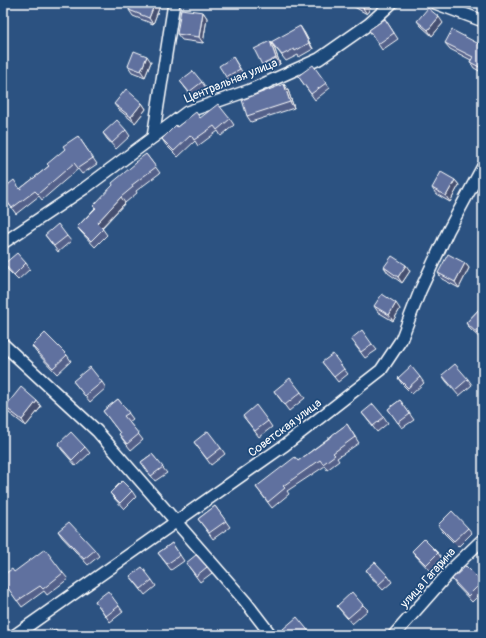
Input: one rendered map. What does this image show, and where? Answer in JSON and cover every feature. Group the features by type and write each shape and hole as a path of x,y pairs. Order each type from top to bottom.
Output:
{"street":[{"path":"153,137 174,3"},
{"name":"Центральная улица","path":"3,243 85,188 187,112 250,90 319,59 369,24 392,3"},
{"path":"435,3 483,21"},
{"name":"Советская улица","path":"15,635 285,446 381,370 401,340 420,291 448,231 483,166"},
{"path":"3,344 97,431 245,601 271,635"},
{"name":"улица Гагарина","path":"394,635 455,566 483,539"}],"building":[{"path":"132,3 155,3 149,18 129,10"},
{"path":"354,3 365,3 363,8"},
{"path":"428,8 439,17 428,30 417,21"},
{"path":"181,9 203,12 199,37 177,34"},
{"path":"385,19 394,33 378,44 369,30"},
{"path":"300,26 309,43 295,51 294,49 282,55 271,42"},
{"path":"452,30 479,44 483,36 483,69 470,62 473,57 445,43"},
{"path":"270,41 276,58 262,65 254,49"},
{"path":"134,51 147,56 141,71 128,66"},
{"path":"233,57 240,69 226,77 219,66"},
{"path":"313,65 326,83 311,94 298,76"},
{"path":"193,71 202,82 189,92 180,81"},
{"path":"284,84 290,102 247,116 242,100"},
{"path":"126,89 142,103 131,117 114,104"},
{"path":"218,104 230,119 217,130 214,126 194,140 191,135 174,151 162,139 176,125 177,127 196,112 200,118"},
{"path":"117,120 126,130 112,143 103,133"},
{"path":"78,136 93,158 78,168 74,163 38,194 35,191 12,208 3,196 3,189 14,180 20,189 49,166 47,164 65,149 63,146"},
{"path":"146,154 156,167 132,185 133,187 121,197 97,223 103,229 91,241 77,227 96,208 93,206 113,185 112,183"},
{"path":"441,172 455,180 446,196 432,188"},
{"path":"58,224 67,236 54,246 45,235"},
{"path":"17,253 26,263 14,275 4,264"},
{"path":"448,254 465,263 455,282 438,273"},
{"path":"392,256 406,265 398,277 384,267"},
{"path":"382,294 396,303 389,315 374,306"},
{"path":"483,305 483,333 480,336 466,323"},
{"path":"362,330 372,344 361,352 351,339"},
{"path":"45,333 67,355 53,368 32,346"},
{"path":"333,354 344,369 334,377 322,362"},
{"path":"455,364 468,379 455,390 442,375"},
{"path":"411,366 420,377 408,388 398,378"},
{"path":"90,367 102,382 85,396 73,381"},
{"path":"290,378 301,392 285,405 274,391"},
{"path":"21,387 37,401 22,420 5,407"},
{"path":"118,399 129,413 124,416 139,434 127,444 103,411"},
{"path":"400,400 410,414 398,423 388,409"},
{"path":"373,404 384,417 373,426 362,413"},
{"path":"256,405 268,421 255,431 243,416"},
{"path":"347,424 355,437 333,453 335,455 323,464 320,460 283,486 285,488 268,502 256,487 295,457 298,461"},
{"path":"208,431 221,448 207,459 194,442"},
{"path":"71,432 85,447 72,460 58,444"},
{"path":"152,454 163,467 151,476 141,462"},
{"path":"122,481 132,491 120,503 110,493"},
{"path":"483,491 483,499 479,494"},
{"path":"215,506 226,521 209,533 198,519"},
{"path":"452,511 468,528 454,541 438,525"},
{"path":"69,522 95,550 84,559 58,531"},
{"path":"424,539 438,553 426,565 412,551"},
{"path":"172,543 180,555 167,564 158,553"},
{"path":"45,549 63,573 43,589 40,586 17,601 3,581 3,575 12,569 14,572"},
{"path":"196,555 207,567 196,576 186,563"},
{"path":"375,562 388,576 379,584 366,570"},
{"path":"466,566 482,582 468,596 452,579"},
{"path":"142,567 152,580 141,589 130,576"},
{"path":"108,591 119,606 106,616 95,601"},
{"path":"352,592 363,605 348,618 337,606"},
{"path":"297,617 311,634 288,635 283,629"},
{"path":"56,629 59,635 47,635"},
{"path":"93,629 98,635 85,635"}]}
